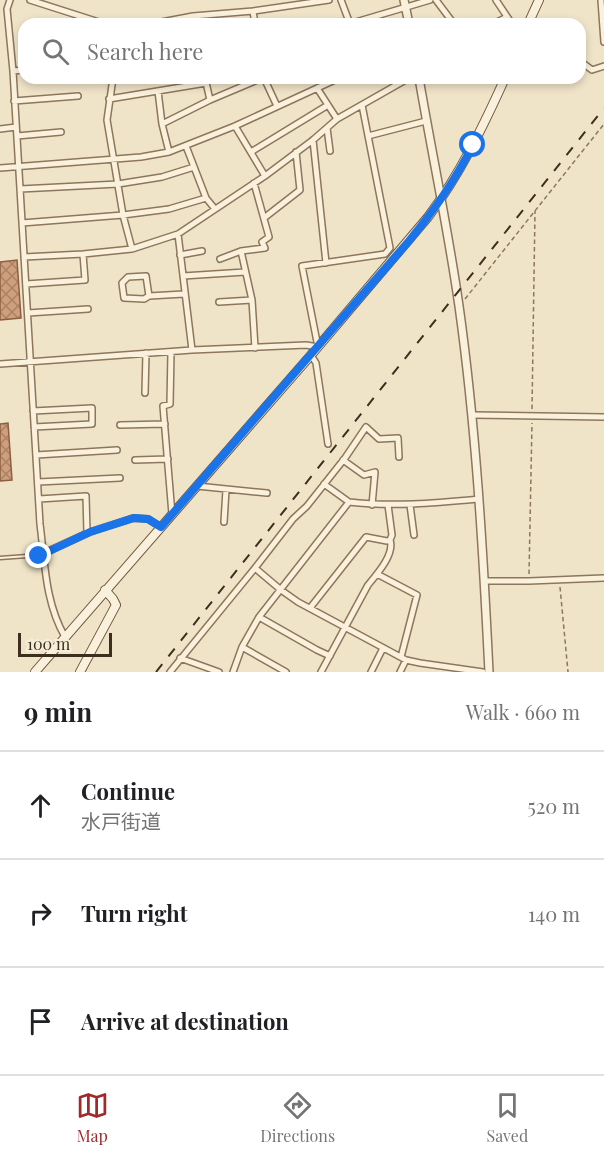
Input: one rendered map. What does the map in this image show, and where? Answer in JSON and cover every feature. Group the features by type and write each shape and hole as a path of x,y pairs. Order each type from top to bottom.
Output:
{"main road":[{"path":"532,18 539,0"},
{"path":"35,672 396,257 442,199 458,173 502,84"},
{"path":"80,672 116,605 105,590"}],"street":[{"path":"10,0 7,9 13,71 39,499 48,592 54,614 65,637"},
{"path":"30,0 86,18"},
{"path":"182,18 329,0"},
{"path":"341,0 347,18"},
{"path":"365,18 404,3 430,0"},
{"path":"436,0 450,18"},
{"path":"496,0 507,17"},
{"path":"601,0 604,42"},
{"path":"404,3 408,18"},
{"path":"252,11 254,18"},
{"path":"586,66 592,70 604,66"},
{"path":"13,71 18,71"},
{"path":"112,84 106,120 123,215 132,249"},
{"path":"109,99 189,84"},
{"path":"207,84 210,100"},
{"path":"162,124 249,84"},
{"path":"266,84 277,106"},
{"path":"0,168 113,160 169,152 235,126 326,84"},
{"path":"24,257 132,249 178,234 265,176 337,119 399,84"},
{"path":"420,84 459,306 472,415 489,672"},
{"path":"317,88 337,119"},
{"path":"158,91 162,124 169,152"},
{"path":"14,100 78,96"},
{"path":"250,152 328,105"},
{"path":"0,364 192,350 306,345 318,347 302,266 385,254 390,248 362,105"},
{"path":"368,136 426,121"},
{"path":"235,126 265,176"},
{"path":"0,129 16,127"},
{"path":"327,128 330,151"},
{"path":"17,136 61,132"},
{"path":"313,140 326,263"},
{"path":"186,146 207,198 215,209"},
{"path":"264,218 300,190 296,152"},
{"path":"20,189 118,184 162,177 194,167"},
{"path":"220,259 241,251 265,248 262,242 269,237 254,183"},
{"path":"22,223 123,215 169,208 207,198"},
{"path":"178,234 192,350"},
{"path":"180,255 202,251"},
{"path":"241,251 252,300 255,348"},
{"path":"387,251 396,257"},
{"path":"26,284 85,280 83,254"},
{"path":"183,276 245,272"},
{"path":"150,296 146,276 128,277 122,283 124,298 144,299 150,296 184,294"},
{"path":"219,302 252,300"},
{"path":"28,313 88,309"},
{"path":"171,352 170,405 163,406 172,515"},
{"path":"145,393 146,353"},
{"path":"311,355 316,363 328,444"},
{"path":"33,411 92,408 92,424 34,428"},
{"path":"472,415 604,417"},
{"path":"120,425 165,424"},
{"path":"170,672 292,519 307,506 366,427 379,439 398,438 399,457"},
{"path":"36,455 117,450"},
{"path":"135,460 168,459"},
{"path":"343,460 364,475 375,472 372,505"},
{"path":"38,482 120,478"},
{"path":"324,484 349,502 372,505 410,505 479,499"},
{"path":"197,486 267,493"},
{"path":"224,522 226,490"},
{"path":"39,499 86,496 87,533"},
{"path":"233,672 242,647 260,617 349,502"},
{"path":"321,672 368,585 390,552 392,534 388,505"},
{"path":"410,505 414,536"},
{"path":"44,553 87,533 134,518 148,519 161,527"},
{"path":"310,608 366,537 387,542 390,540"},
{"path":"255,568 298,602 403,658 420,663 483,672"},
{"path":"377,574 417,595 400,672"},
{"path":"484,581 604,578"},
{"path":"260,617 330,656"},
{"path":"242,647 286,672"},
{"path":"371,672 383,648"},
{"path":"180,658 219,672"}],"lane":[{"path":"0,558 39,556 44,553"}],"path":[{"path":"459,306 604,124"},
{"path":"529,581 535,211"},
{"path":"560,580 568,672"}],"building":[{"path":"17,260 21,318 0,320 0,262"},
{"path":"8,423 12,480 0,481 0,424"}],"railway":[{"path":"156,672 604,108"}],"route":[{"path":"39,556 90,532 134,518 148,519 161,527 409,241 442,199 473,145"}]}
